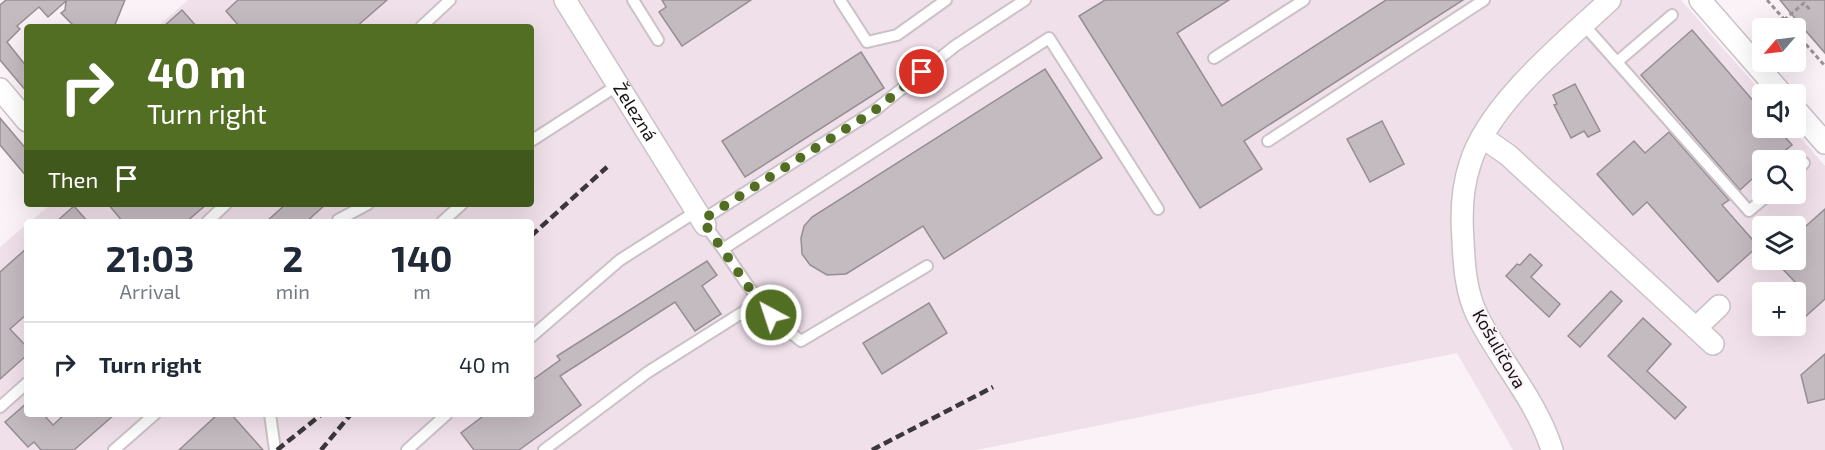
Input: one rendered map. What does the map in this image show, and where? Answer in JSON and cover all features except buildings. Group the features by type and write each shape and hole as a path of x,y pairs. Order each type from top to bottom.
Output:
{"street":[{"name":"Železná","path":"565,0 701,219"},
{"name":"Košuličova","path":"1552,450 1547,433 1476,313 1468,290 1462,232 1464,193 1470,162 1482,137 1514,94 1610,0"},
{"path":"1700,0 1773,84"},
{"path":"0,89 24,117"},
{"path":"1806,121 1825,143"},
{"path":"1482,137 1508,155 1713,344"},
{"path":"1696,328 1719,306"}],"lane":[{"path":"424,24 450,0"},
{"path":"633,0 658,40"},
{"path":"840,0 867,42 897,35 946,0"},
{"path":"534,334 620,260 701,219 874,111 955,46 1025,0"},
{"path":"1214,58 1304,0"},
{"path":"1268,141 1484,0"},
{"path":"1617,62 1672,15"},
{"path":"1584,25 1749,211 1757,204"},
{"path":"723,249 1049,38 1158,209"},
{"path":"534,139 618,85"},
{"path":"210,219 223,207"},
{"path":"340,219 362,207"},
{"path":"445,219 459,207"},
{"path":"701,219 759,302 784,328 801,340 927,267"},
{"path":"544,450 648,372 759,302"},
{"path":"0,407 24,386"},
{"path":"114,450 152,417"},
{"path":"270,417 275,450"},
{"path":"407,450 444,417"}],"path":[{"path":"1767,0 1782,18"},
{"path":"1786,18 1804,3 1811,11"},
{"path":"1806,44 1825,66"}],"shaded area":[{"path":"188,0 1681,0 1754,84 1752,84 1752,138 1801,138 1825,166 1825,450 1513,450 1457,353 977,450 0,450 0,247 24,227 24,417 534,417 534,219 34,219 48,207 534,207 534,24 160,24"}],"railway":[{"path":"534,233 607,167"},
{"path":"872,450 993,387"},
{"path":"277,450 318,417"},
{"path":"321,450 348,417"}],"route":[{"path":"771,315 759,302 702,220 874,111 922,72"}]}
